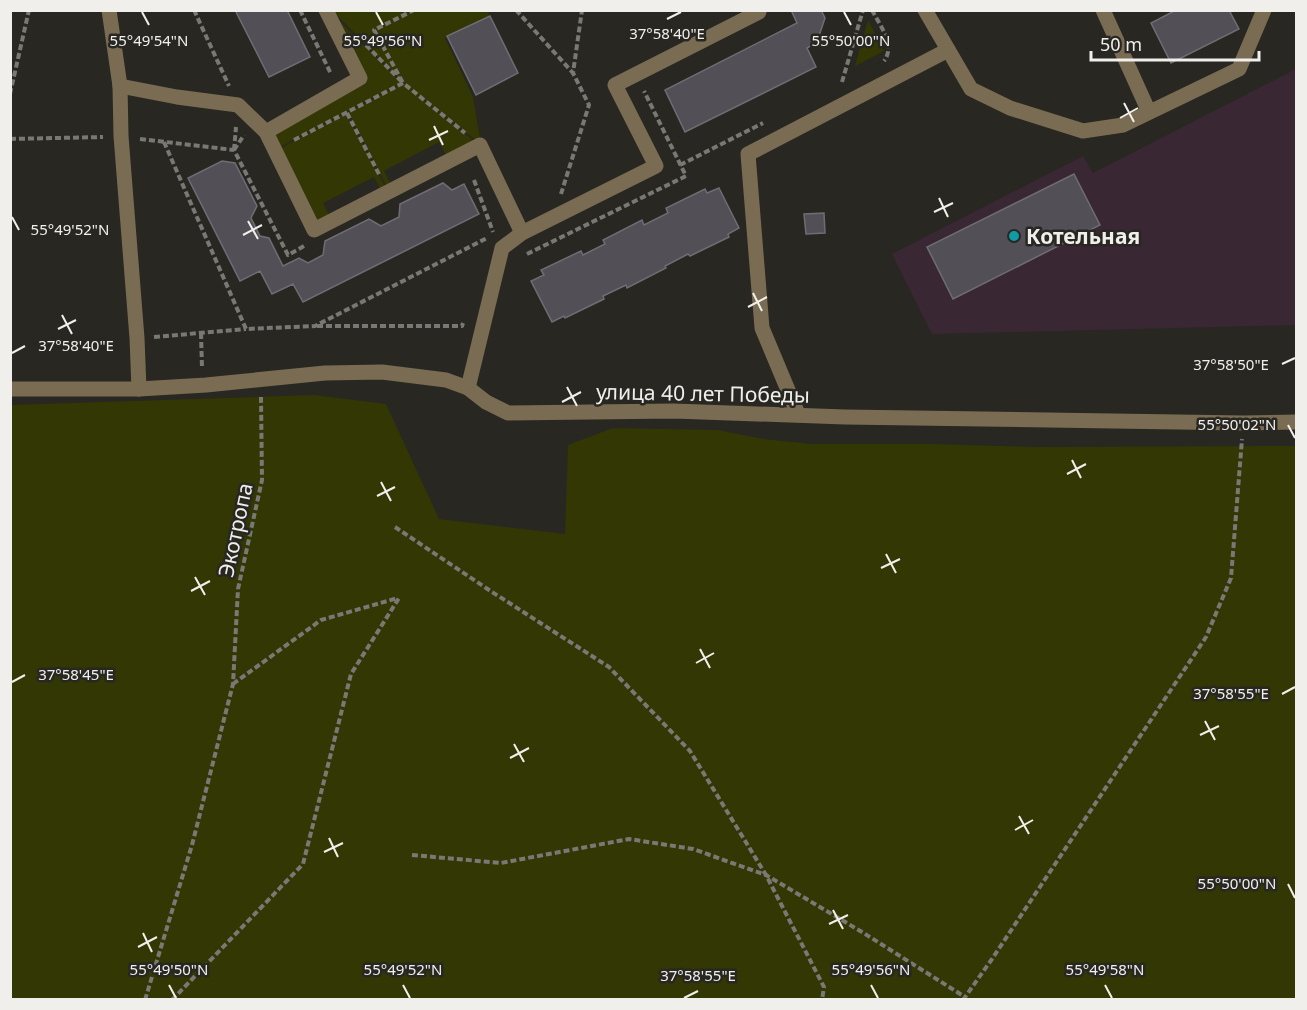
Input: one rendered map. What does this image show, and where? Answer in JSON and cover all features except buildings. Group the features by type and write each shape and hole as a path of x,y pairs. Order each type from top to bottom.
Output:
{"street":[{"path":"109,10 120,86 121,136 139,389"},
{"path":"266,132 360,78 326,10"},
{"path":"468,388 502,248 522,233 656,166 615,85 759,12 758,10"},
{"path":"925,10 971,89 1010,108 1083,131 1123,125 1239,69 1264,10"},
{"path":"1103,10 1149,112"},
{"path":"798,414 762,328 748,154 948,50"},
{"path":"120,86 238,105 266,132 314,230 480,145 522,233"},
{"name":"улица 40 лет Победы","path":"10,389 139,389 261,381 325,373 382,372 446,380 468,388 486,402 508,413 674,411 845,417 1296,422"}],"path":[{"path":"10,94 29,10"},
{"path":"194,10 238,105 234,150 254,120"},
{"path":"300,10 332,76 324,81"},
{"path":"403,83 374,30 414,10"},
{"path":"516,10 573,74 589,105 554,217"},
{"path":"573,74 582,10"},
{"path":"842,82 863,10"},
{"path":"872,10 890,52 886,60 877,64"},
{"path":"364,43 403,83 480,145"},
{"path":"832,87 851,78"},
{"path":"496,267 533,252 686,176 639,81"},
{"path":"287,144 403,83"},
{"path":"347,112 389,192"},
{"path":"680,165 771,118"},
{"path":"10,140 121,136 164,142"},
{"path":"489,243 494,235"},
{"path":"315,326 462,326 465,316"},
{"path":"137,338 246,329"},
{"path":"201,333 202,386"},
{"name":"Экотропа","path":"145,999 192,845 233,684 238,589 262,480 261,381"},
{"path":"412,855 501,863 628,839 693,849 765,875 862,932 964,998 1206,637 1230,578 1244,423"},
{"path":"395,527 609,667 690,751 765,875 824,987 822,999"},
{"path":"172,999 303,864 351,674 399,598 321,620 233,684"}],"shaded area":[{"path":"1296,69 1296,325 932,334 892,254 1083,156 1093,173"}],"green space":[{"path":"330,11 401,83 278,148 270,131 361,79"},
{"path":"333,11 487,11 490,16 445,38 473,97 481,144 406,86 479,145 449,160 439,142 384,171 393,189 389,191 348,112 403,83"},
{"path":"868,20 884,51 855,66"},
{"path":"346,113 388,192 383,194 374,177 323,203 331,219 319,226 279,149"},
{"path":"314,395 386,404 439,519 565,534 568,445 613,428 718,430 763,439 813,444 1036,447 1296,446 1296,999 11,999 11,405"}],"place":[{"name":"Котельная","path":"1014,236"}]}
